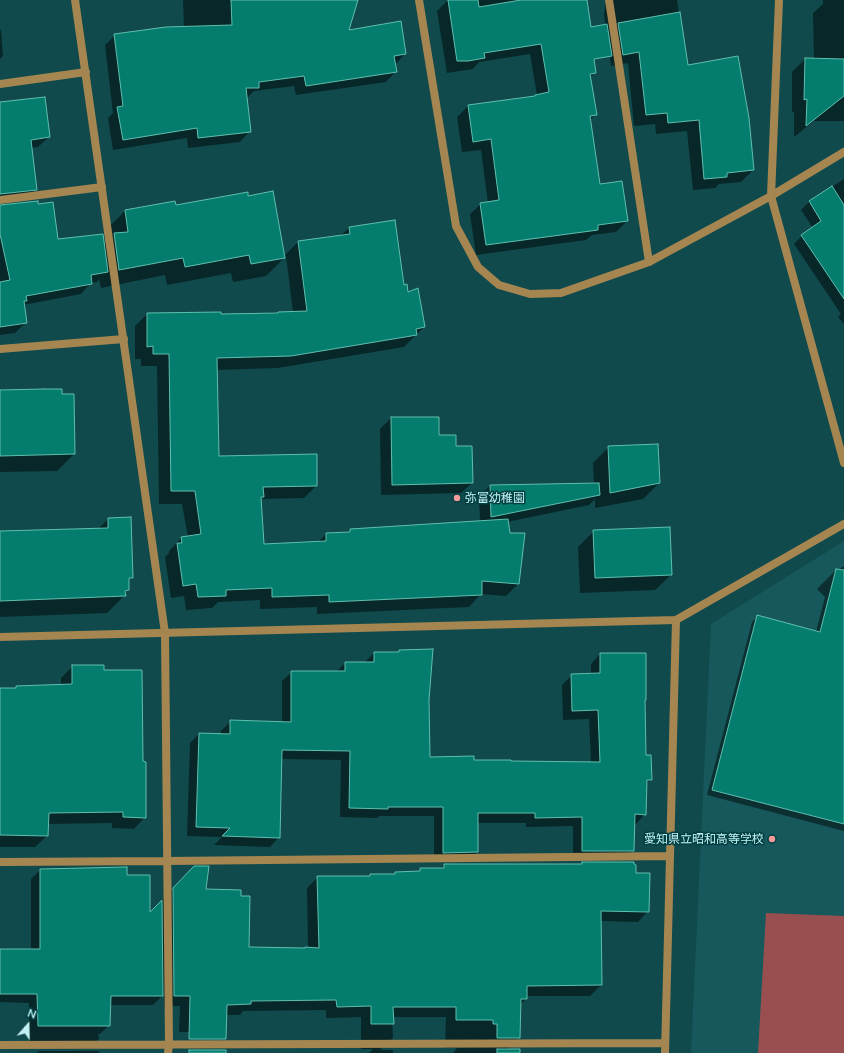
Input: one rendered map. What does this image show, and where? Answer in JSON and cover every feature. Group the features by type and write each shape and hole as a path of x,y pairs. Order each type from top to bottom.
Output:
{"street":[{"path":"75,0 166,633 168,1053"},
{"path":"419,0 456,226 478,268 499,285 530,294 561,294 649,262 771,196 844,152"},
{"path":"609,0 649,262"},
{"path":"779,0 771,196 844,463"},
{"path":"0,84 86,72"},
{"path":"0,200 102,187"},
{"path":"0,349 124,339"},
{"path":"0,636 676,620 844,524"},
{"path":"665,1053 676,620"},
{"path":"0,862 167,862 670,856"},
{"path":"0,1045 665,1043"}],"shaded area":[{"name":"愛知県立昭和高等学校","path":"844,541 844,1053 691,1053 711,624"},
{"path":"766,913 844,916 844,1053 758,1053"}],"building":[{"path":"231,0 358,0 349,30 401,21 406,54 394,56 397,72 306,86 304,76 259,82 259,88 246,88 251,132 198,138 197,128 123,140 117,107 123,106 114,34 166,27 232,25"},
{"path":"448,0 478,0 479,7 521,0 587,0 591,27 607,24 612,56 594,59 596,73 590,74 597,115 590,116 600,184 622,181 628,221 598,225 598,230 486,245 480,203 499,200 491,139 473,142 468,105 535,96 549,92 541,44 484,53 485,58 457,61"},
{"path":"680,12 688,65 738,56 749,118 754,170 727,173 727,177 704,179 699,120 668,123 667,113 646,115 639,52 623,55 618,23"},
{"path":"805,58 844,59 844,96 806,126 807,99 804,100"},
{"path":"45,97 50,137 31,140 37,190 0,194 0,102"},
{"path":"832,186 844,205 844,299 801,235 821,221 809,201"},
{"path":"273,191 285,258 251,264 249,255 185,267 183,258 119,270 114,233 128,232 125,210 175,201 176,205 248,192 248,196"},
{"path":"38,201 38,204 53,202 58,239 103,234 108,272 91,275 92,284 26,296 27,301 24,301 27,323 0,327 0,282 10,280 0,234 0,205"},
{"path":"395,220 404,285 407,284 408,292 418,288 425,327 416,329 417,335 291,356 217,358 219,456 317,454 317,486 263,487 264,497 261,497 264,544 326,541 326,533 350,532 350,529 508,519 510,533 525,533 519,584 482,581 482,595 329,602 329,595 272,597 272,588 226,590 226,596 198,597 196,584 183,586 177,543 182,543 181,537 201,534 195,491 171,491 169,354 153,354 153,346 147,347 147,313 221,312 221,314 307,311 298,241 350,234 349,227"},
{"path":"62,389 62,394 74,394 75,454 0,456 0,390"},
{"path":"391,417 439,417 439,435 456,435 456,446 472,446 473,483 392,485"},
{"path":"658,444 660,483 610,493 608,446"},
{"path":"599,483 600,495 491,517 490,485"},
{"path":"131,517 133,578 129,578 129,590 125,591 126,596 0,601 0,531 108,528 108,518"},
{"path":"670,527 672,575 595,578 593,530"},
{"path":"836,569 844,570 844,824 712,790 757,615 820,632"},
{"path":"433,649 429,700 430,757 474,756 474,760 511,761 600,762 598,710 572,711 571,674 600,673 600,653 646,653 646,755 651,755 652,780 647,780 646,815 635,814 634,851 582,851 582,817 535,818 535,813 478,813 478,852 443,853 443,807 388,807 388,809 349,808 350,751 282,750 280,838 222,836 230,828 196,827 199,733 230,734 230,720 291,722 291,671 345,671 345,662 374,662 374,652 399,652 399,650"},
{"path":"72,665 104,665 104,670 142,670 143,761 146,762 146,818 123,817 123,812 49,813 48,836 0,835 0,688 72,684"},
{"path":"582,862 634,862 636,865 636,873 650,873 649,912 601,911 602,985 527,986 527,999 521,999 520,1038 497,1038 497,1024 493,1024 493,1020 456,1020 456,1007 393,1007 394,1024 371,1024 371,1006 337,1007 336,1000 251,1001 251,1004 227,1005 226,1039 189,1039 190,996 174,996 173,888 194,866 209,866 206,889 241,890 241,896 250,896 249,947 319,948 317,876 370,876 370,874 395,874 395,872 420,871 420,868 444,868 444,864 582,864"},
{"path":"127,867 127,875 150,875 150,912 162,900 163,996 111,996 110,1026 38,1026 37,994 0,994 0,949 40,949 40,869"},
{"path":"497,1049 520,1049 520,1053 497,1053"},
{"path":"189,1050 226,1050 226,1053 189,1053"}],"place":[{"name":"弥富幼稚園","path":"457,498"},
{"name":"愛知県立昭和高等学校","path":"772,839"}]}
